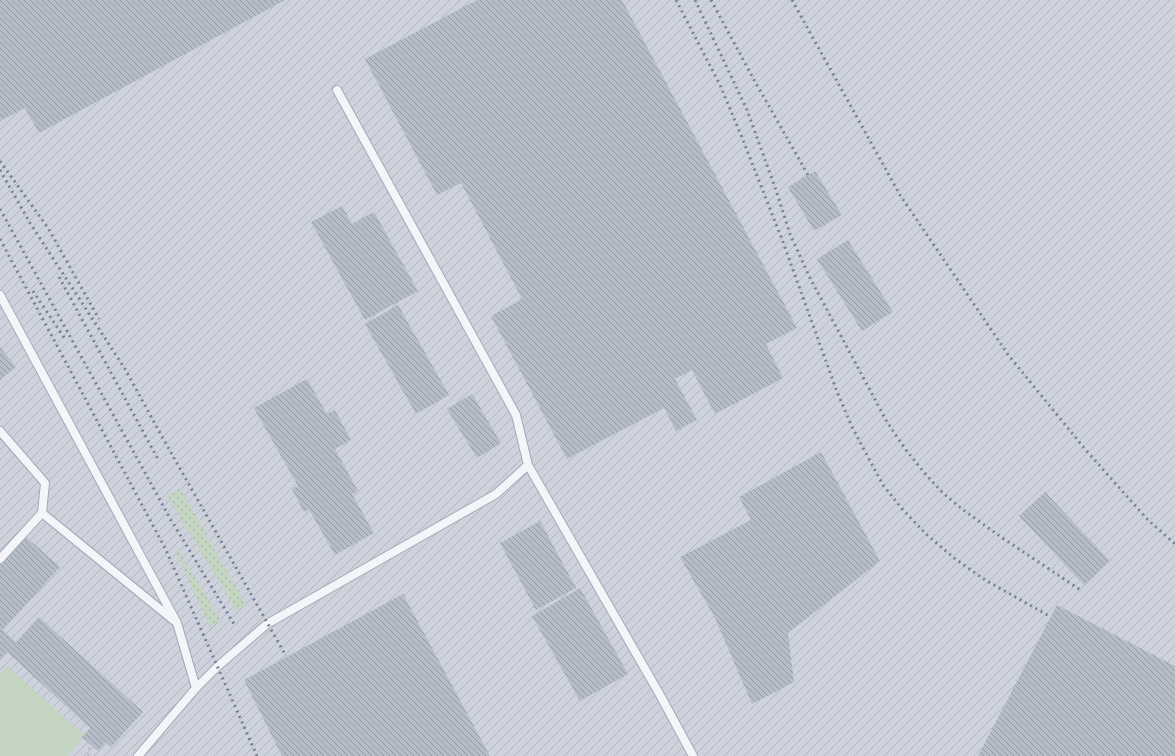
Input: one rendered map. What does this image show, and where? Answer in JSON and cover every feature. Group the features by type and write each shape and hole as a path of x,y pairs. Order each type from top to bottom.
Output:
{"lane":[{"path":"337,90 516,415 528,465 660,695 693,756"},
{"path":"0,295 177,623 196,688"},
{"path":"0,431 45,483 42,513 0,559"},
{"path":"138,756 196,688 217,667 267,624 496,494 528,465"},
{"path":"42,513 177,623"}],"path":[{"path":"88,756 90,744"}],"shaded area":[{"path":"0,0 1175,0 1175,756 0,756"}],"green space":[{"path":"180,488 246,605 237,611 167,496"},
{"path":"177,548 221,620 210,627 175,549"},
{"path":"7,666 84,735 68,756 0,756 0,674"}],"building":[{"path":"0,0 285,0 39,133 25,108 0,121"},
{"path":"477,0 622,0 797,328 766,344 783,378 715,414 692,370 675,379 697,420 676,431 664,408 567,459 491,316 522,299 461,183 437,195 365,59"},
{"path":"815,171 842,215 814,231 788,187"},
{"path":"342,206 352,224 374,212 418,291 365,320 311,222"},
{"path":"848,240 893,312 862,331 817,259"},
{"path":"398,305 449,395 416,414 365,324"},
{"path":"0,347 16,367 0,380"},
{"path":"307,379 327,414 335,410 351,440 335,449 358,491 352,494 374,533 335,555 309,509 304,512 292,489 298,486 254,408"},
{"path":"472,394 501,443 477,458 447,409"},
{"path":"821,452 880,561 788,633 794,682 752,704 715,618 680,557 751,520 739,497"},
{"path":"1045,492 1110,561 1084,585 1019,516"},
{"path":"540,521 576,588 536,610 500,543"},
{"path":"26,537 60,567 3,630 16,642 39,617 143,712 111,747 106,742 98,751 82,737 90,728 7,652 0,659 0,565"},
{"path":"580,588 628,674 580,701 532,616"},
{"path":"403,594 490,756 282,756 244,680"},
{"path":"1057,605 1175,666 1175,756 978,756"}],"railway":[{"path":"676,0 720,85 783,242 836,389 852,427 883,485 903,510 926,534 954,558 985,580 1051,617"},
{"path":"695,0 747,110 790,234 810,278 887,422 906,450 943,493 962,509 1001,537 1082,591"},
{"path":"711,0 808,175"},
{"path":"792,0 900,195 1009,356 1085,449 1146,518 1175,544"},
{"path":"0,161 48,228 99,319"},
{"path":"0,170 30,223 125,369 286,656"},
{"path":"0,209 171,520 234,624"},
{"path":"0,239 165,548 257,756"},
{"path":"59,277 159,461"},
{"path":"33,291 65,339"}]}
